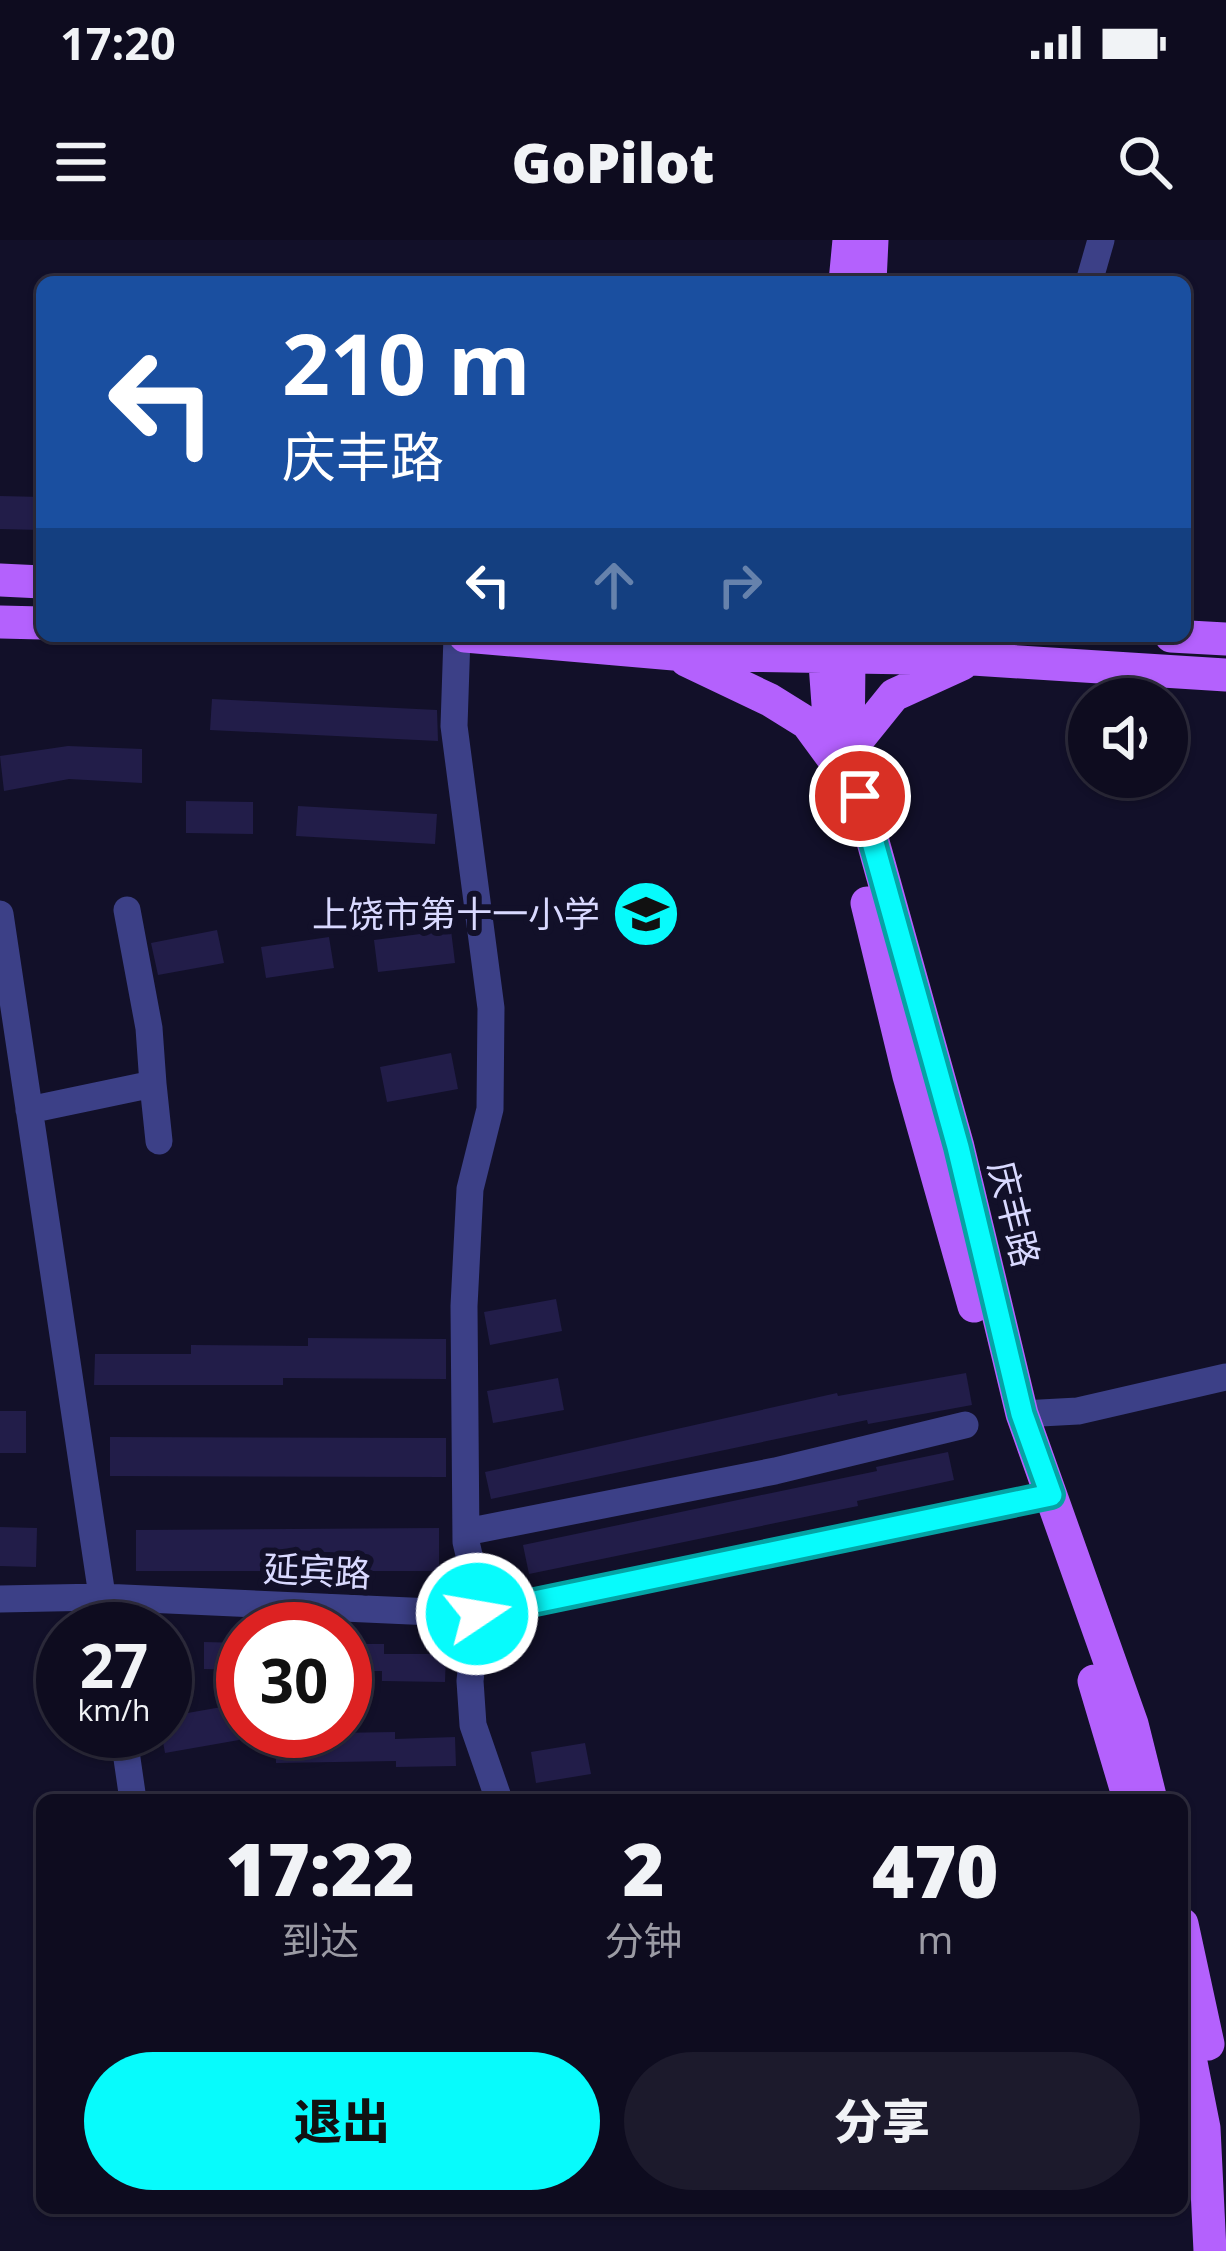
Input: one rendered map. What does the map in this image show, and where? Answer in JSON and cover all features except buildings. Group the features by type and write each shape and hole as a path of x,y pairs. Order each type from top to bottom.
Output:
{"main road":[{"path":"846,276 849,240"},
{"path":"870,276 872,240"},
{"path":"0,580 36,582"},
{"path":"0,622 36,623"},
{"path":"1191,637 1226,638"},
{"path":"532,642 674,654 836,648 1226,675"},
{"name":"庆丰路","path":"836,648 840,755 958,1147 1041,1497 1132,1724 1150,1794"},
{"path":"674,654 770,700 807,723 840,755 909,1076 1041,1497 1127,1794"},
{"path":"840,755 894,695 973,659"},
{"path":"1189,1985 1226,2140"},
{"path":"1188,2047 1204,2128 1210,2251"}],"street":[{"path":"1091,276 1101,240"},
{"path":"461,642 454,726 491,1008 490,1109 470,1189 465,1283 466,1532 479,1597 470,1682 473,1726 497,1794"},
{"path":"128,910 148,1028 159,1141"},
{"path":"0,914 103,1602"},
{"path":"29,1109 153,1084"},
{"path":"1022,1414 1078,1411 1226,1377"},
{"path":"466,1532 776,1471 965,1425"},
{"name":"延宾路","path":"0,1599 102,1597 477,1614 1041,1497"},
{"path":"127,1758 132,1794"}],"place":[{"name":"上饶市第十一小学","path":"646,914"}],"route":[{"path":"477,1614 1051,1495 1022,1414 958,1147 860,796"}]}
